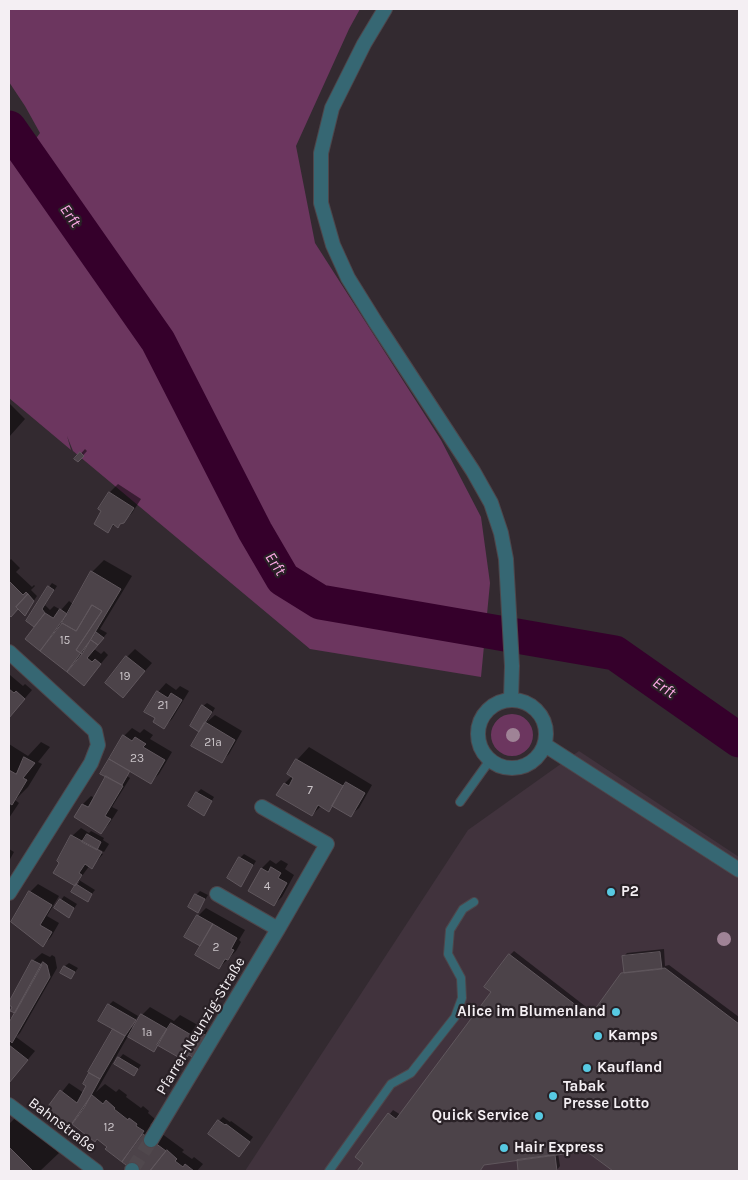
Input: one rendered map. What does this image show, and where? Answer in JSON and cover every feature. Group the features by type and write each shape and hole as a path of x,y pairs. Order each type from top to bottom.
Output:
{"street":[{"path":"385,9 364,44 332,108 321,153 321,203 333,244 348,278 474,471 491,503 500,533 507,568 512,666 510,699"},
{"path":"9,652 95,731 98,745 91,763 9,893"},
{"path":"510,699 523,701 537,710 544,720 547,732 545,745 533,762 522,767 510,769 498,766 484,755 479,744 477,732 480,720 486,710 496,703 510,699"},
{"path":"545,745 739,870"},
{"name":"Pfarrer-Neunzig-Straße","path":"151,1140 327,844 262,807"},
{"path":"217,894 278,929"},
{"name":"Bahnstraße","path":"9,1105 96,1171"}],"lane":[{"path":"460,802 490,760"},
{"path":"329,1171 392,1084 411,1074 455,1017 462,998 461,978 448,954 450,930 463,909 474,902"}],"shaded area":[{"path":"9,9 360,9 349,29 296,146 315,243 441,440 481,517 490,583 481,677 310,649 73,451 67,436 71,450 9,398 9,154 26,165 31,145 40,133 9,82"},
{"path":"512,714 527,720 533,735 527,750 512,756 497,750 491,735 497,720"},
{"path":"579,751 739,857 739,1171 245,1171 468,830"}],"building":[{"path":"80,452 84,456 78,462 74,459"},
{"path":"109,492 134,508 124,523 120,524 118,528 113,524 108,533 94,524 101,511 98,509"},
{"path":"91,571 121,589 82,654 76,650 102,611 92,605 76,631 62,623"},
{"path":"9,581 23,595 26,592 28,594 16,607 18,609 11,617 9,615"},
{"path":"48,586 54,590 42,609 45,613 34,627 26,621"},
{"path":"28,594 34,601 25,616 16,607"},
{"path":"92,605 102,611 76,650 82,654 67,672 40,651 62,623 76,631"},
{"path":"60,609 67,614 40,651 25,639 45,613 53,618"},
{"path":"96,632 104,638 98,645 91,640"},
{"path":"91,640 98,645 87,658 92,662 95,659 101,664 84,686 67,672"},
{"path":"126,656 145,671 123,698 105,683"},
{"path":"9,689 14,693 16,691 25,699 9,718"},
{"path":"157,691 168,698 171,693 182,700 164,729 153,722 155,718 144,712"},
{"path":"202,705 212,712 199,732 190,726"},
{"path":"205,722 235,740 222,763 191,746"},
{"path":"123,735 132,741 135,737 146,744 143,747 165,760 151,784 109,759"},
{"path":"24,757 35,763 23,778 27,780 12,805 9,803 9,770 16,774"},
{"path":"109,759 130,771 122,785 100,774"},
{"path":"296,759 343,786 329,812 318,805 312,816 276,795 284,783 289,786 293,778 287,774"},
{"path":"106,776 123,786 105,816 111,819 101,834 74,817 82,804 88,807"},
{"path":"346,782 365,793 351,817 332,806"},
{"path":"196,792 212,801 204,816 188,806"},
{"path":"87,834 101,842 97,850 82,842"},
{"path":"71,835 102,852 92,869 85,864 79,873 82,875 75,886 53,873 59,863 57,861"},
{"path":"239,857 253,865 241,887 227,878"},
{"path":"271,867 281,873 278,878 287,883 274,906 248,891 261,868 268,872"},
{"path":"76,884 92,894 88,902 71,892"},
{"path":"29,891 52,905 40,925 52,932 43,947 11,922"},
{"path":"195,894 205,899 198,913 188,907"},
{"path":"60,899 74,908 69,918 54,908"},
{"path":"197,915 213,924 200,946 184,937"},
{"path":"213,924 237,938 231,949 234,950 219,969 195,955"},
{"path":"660,952 662,969 624,973 622,956"},
{"name":"Kaufland","path":"509,954 590,1016 621,973 665,968 739,1024 739,1171 613,1171 586,1151 484,1165 480,1171 357,1171 363,1163 355,1157 388,1113 396,1119 491,992 484,987"},
{"path":"32,960 42,965 15,1013 10,1011 12,1007 9,1005 9,1002"},
{"path":"43,962 47,965 50,977 12,1043 10,1041 9,1044 9,1023"},
{"path":"64,966 75,972 71,979 60,973"},
{"path":"108,1004 136,1020 125,1036 98,1021"},
{"path":"141,1014 167,1029 154,1052 128,1037"},
{"path":"171,1023 198,1039 185,1061 157,1045"},
{"path":"113,1029 125,1036 100,1079 88,1072"},
{"path":"201,1033 209,1037 196,1059 189,1055"},
{"path":"9,1045 28,1060 9,1083"},
{"path":"118,1057 138,1069 134,1076 114,1064"},
{"path":"89,1073 100,1079 84,1108 67,1131 43,1113 60,1090 77,1103 86,1086 83,1084"},
{"path":"92,1095 103,1104 106,1100 114,1109 128,1120 129,1118 144,1131 122,1162 105,1149 107,1147 97,1139 95,1142 72,1124"},
{"path":"218,1120 250,1142 239,1157 208,1134"},
{"path":"143,1134 166,1151 150,1171 134,1171 122,1162"},
{"path":"9,1147 33,1171 9,1171"},
{"path":"167,1150 177,1159 175,1161 183,1167 185,1164 194,1171 150,1171"},
{"path":"555,1155 557,1171 518,1171 517,1160"}],"waterway":[{"name":"Erft","path":"9,128 158,341 255,531 283,579 320,602 615,653 739,740"}],"tunnel":[{"path":"132,1170 151,1140"}],"place":[{"name":"P2","path":"611,892"},
{"name":"Alice im Blumenland","path":"616,1012"},
{"name":"Kamps","path":"598,1036"},
{"name":"Kaufland","path":"587,1068"},
{"name":"Tabak Presse Lotto","path":"553,1096"},
{"name":"Quick Service","path":"539,1116"},
{"name":"Hair Express","path":"504,1148"}]}
